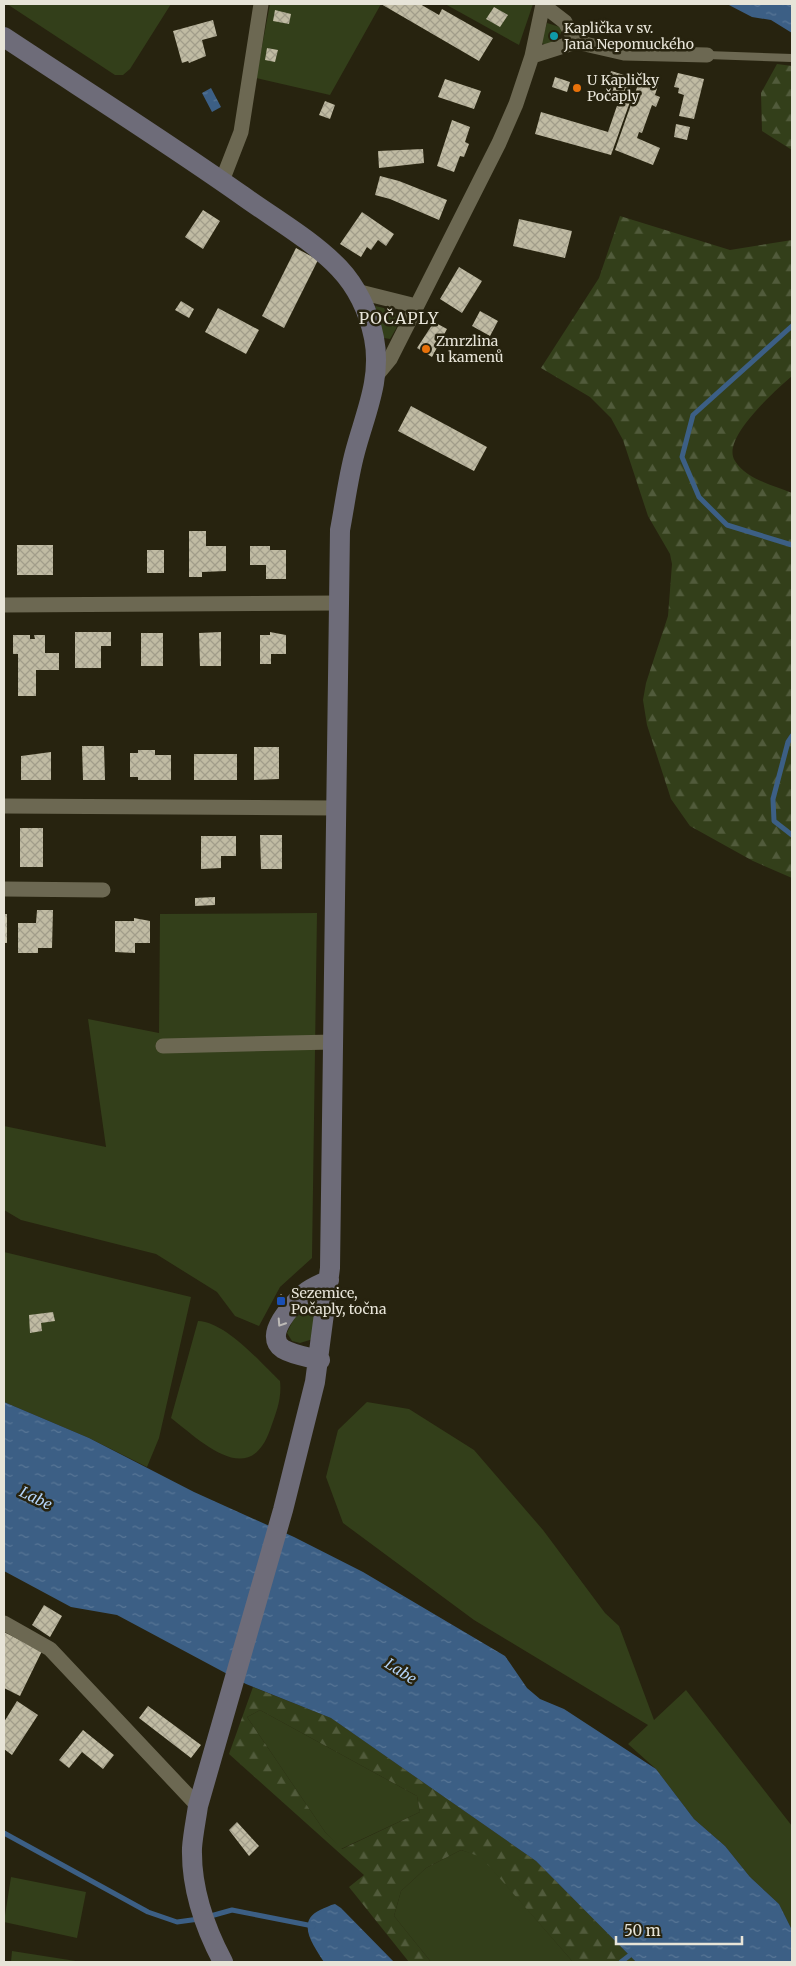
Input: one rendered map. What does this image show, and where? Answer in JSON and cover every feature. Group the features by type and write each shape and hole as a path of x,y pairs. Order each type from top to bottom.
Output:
{"street":[{"path":"222,181 241,132 261,4"},
{"path":"376,376 390,359 499,143 516,104 532,56 543,4 565,22 576,42"},
{"path":"4,37 222,181 319,249 341,270 356,291 368,314 374,339 376,376 373,398 355,451 340,530 329,1280 320,1360 283,1510 198,1806 192,1848 197,1894 214,1945 224,1962"},
{"path":"532,56 576,42 624,53 707,55"},
{"path":"356,291 416,306"},
{"path":"4,605 338,602"},
{"path":"4,806 336,808"},
{"path":"4,889 103,890"},
{"path":"163,1046 333,1042"},
{"path":"320,1360 282,1348 276,1341 275,1334 280,1322 306,1292 329,1280"},
{"path":"4,1623 50,1649 198,1806"}],"lane":[{"path":"707,55 792,58"}],"green space":[{"path":"7,4 171,4 130,69 123,75 115,75"},
{"path":"270,4 381,4 330,95 256,78"},
{"path":"445,4 533,4 519,45"},
{"path":"547,23 563,28 557,42 550,46 541,43"},
{"path":"777,64 792,66 792,150 762,131 761,93"},
{"path":"620,216 730,250 792,240 792,376 763,403 742,428 735,440 732,452 735,461 746,473 792,493 792,878 753,861 690,826 671,799 647,725 643,700 646,683 668,616 672,564 670,554 648,516 623,440 611,418 590,397 541,368 599,278"},
{"path":"375,306 391,310 398,317 397,326 390,339 384,338"},
{"path":"317,913 312,1258 280,1287 259,1326 235,1316 217,1292 156,1254 21,1220 4,1210 4,1126 106,1147 88,1019 159,1033 160,914"},
{"path":"4,1252 191,1297 159,1438 147,1467 89,1438 4,1402"},
{"path":"321,1298 313,1339 300,1343 292,1341 287,1333 295,1316 310,1299"},
{"path":"198,1321 220,1328 231,1336 253,1354 280,1381 279,1400 270,1430 261,1447 250,1456 238,1458 224,1455 210,1448 171,1418"},
{"path":"367,1402 409,1409 474,1450 543,1530 605,1613 619,1626 654,1720 686,1690 792,1826 792,1930 779,1904 750,1877 725,1846 694,1819 656,1769 628,1744 648,1725 474,1620 343,1523 326,1477 338,1430"},
{"path":"253,1687 331,1718 536,1861 636,1962 573,1962 481,1857 461,1850 426,1868 401,1891 394,1916 431,1962 409,1962 349,1887 364,1875 229,1754","holes":["260,1710 417,1796 420,1812 342,1849 325,1832 247,1717"]},
{"path":"260,1710 417,1796 420,1812 341,1849 325,1832 247,1717"},
{"path":"461,1850 481,1856 573,1962 431,1962 394,1916 401,1891 426,1868"},
{"path":"11,1877 86,1892 77,1938 4,1922"},
{"path":"12,1951 82,1962 11,1962"}],"water":[{"path":"727,4 792,4 792,33 771,20 752,17"},
{"path":"211,88 221,107 212,112 202,93"},
{"name":"Labe","path":"4,1402 89,1438 194,1492 294,1537 363,1572 505,1656 527,1688 540,1699 564,1709 656,1769 694,1819 725,1846 750,1877 779,1904 792,1930 792,1962 636,1962 536,1861 331,1718 246,1684 117,1615 71,1607 4,1571"},
{"path":"335,1904 394,1962 324,1962 309,1934 309,1921 320,1910"}],"building":[{"path":"381,4 420,4 439,15 442,9 493,38 479,61"},
{"path":"494,7 508,15 500,27 486,19"},
{"path":"275,10 291,14 289,24 273,21"},
{"path":"213,20 217,36 202,40 206,56 189,63 188,61 182,63 173,31"},
{"path":"267,48 278,50 275,62 265,60"},
{"path":"611,71 634,78 629,93 631,99 611,155 535,134 541,112 608,132 620,97 613,95 610,101 603,98"},
{"path":"678,73 704,79 694,119 679,116 684,95 678,93 679,88 674,87"},
{"path":"641,76 659,82 655,95 660,97 656,107 652,105 642,133 639,132 637,138 660,148 653,165 615,150"},
{"path":"555,77 570,82 567,92 552,87"},
{"path":"445,79 481,91 474,109 438,97"},
{"path":"325,101 335,105 330,119 319,115"},
{"path":"452,120 470,127 465,142 469,144 464,157 460,156 454,172 437,166"},
{"path":"676,124 690,127 687,140 674,137"},
{"path":"423,149 424,163 379,168 378,151"},
{"path":"380,176 399,181 447,200 439,220 390,199 375,195"},
{"path":"203,210 220,221 203,249 185,237"},
{"path":"362,212 394,234 386,246 378,240 371,250 367,247 361,257 340,244"},
{"path":"519,219 572,231 565,258 513,246"},
{"path":"296,248 318,260 284,328 262,316"},
{"path":"459,267 482,281 462,313 440,299"},
{"path":"181,301 194,309 189,318 175,310"},
{"path":"218,308 259,330 246,354 205,332"},
{"path":"480,311 498,321 490,336 472,326"},
{"path":"434,322 447,329 432,357 417,348"},
{"path":"411,406 487,447 474,471 398,431"},
{"path":"189,531 206,531 206,546 226,546 226,571 202,572 202,577 189,577"},
{"path":"17,545 53,545 53,575 17,575"},
{"path":"250,546 270,546 270,550 286,550 286,579 266,579 266,565 250,565"},
{"path":"147,550 164,550 164,573 147,573"},
{"path":"75,632 111,632 111,646 101,646 101,668 75,668"},
{"path":"221,632 221,666 200,666 199,633"},
{"path":"270,632 286,635 286,654 271,654 271,664 260,664 260,635 270,635"},
{"path":"141,633 163,633 163,666 141,666"},
{"path":"13,635 30,635 30,639 35,639 34,635 45,635 45,653 59,653 59,670 36,670 36,696 18,696 18,654 13,654"},
{"path":"82,746 104,746 105,780 83,780"},
{"path":"254,747 279,747 279,779 254,780"},
{"path":"138,750 155,750 155,755 171,755 171,780 138,780 138,777 130,777 130,753 138,753"},
{"path":"51,752 51,780 21,780 21,756"},
{"path":"194,754 237,754 237,780 194,780"},
{"path":"20,828 43,828 43,867 20,867"},
{"path":"260,835 282,835 282,869 261,869"},
{"path":"201,836 236,836 236,856 221,856 221,868 201,869"},
{"path":"215,897 215,905 195,906 195,898"},
{"path":"37,910 53,910 52,948 38,948 38,953 18,953 18,923 36,923"},
{"path":"4,914 7,914 7,943 4,943"},
{"path":"134,918 150,921 150,943 135,943 135,953 115,952 115,921 134,921"},
{"path":"281,1294 285,1298 280,1304 276,1300"},
{"path":"53,1312 55,1321 41,1323 42,1331 30,1333 29,1315"},
{"path":"44,1605 62,1616 50,1637 32,1625"},
{"path":"4,1632 42,1651 20,1696 4,1688"},
{"path":"17,1701 38,1715 12,1755 4,1749 4,1722"},
{"path":"148,1706 201,1745 191,1758 139,1718"},
{"path":"83,1730 114,1755 103,1769 82,1752 69,1768 59,1760"},
{"path":"237,1822 259,1846 249,1856 229,1830"}],"waterway":[{"path":"792,326 693,415 682,457 699,497 727,525 792,545"},
{"path":"792,736 788,742 773,799 774,821 792,835"},
{"path":"4,1833 148,1912 177,1922 199,1919"},
{"path":"207,1917 232,1910 313,1926"},
{"path":"621,1962 634,1952"}],"place":[{"name":"Kaplička v sv. Jana Nepomuckého","path":"554,36"},
{"name":"U Kapličky Počaply","path":"577,88"},
{"name":"Zmrzlina u kamenů","path":"426,349"},
{"name":"Sezemice, Počaply, točna","path":"281,1301"}],"district":[{"name":"POČAPLY","path":"399,318"}]}
